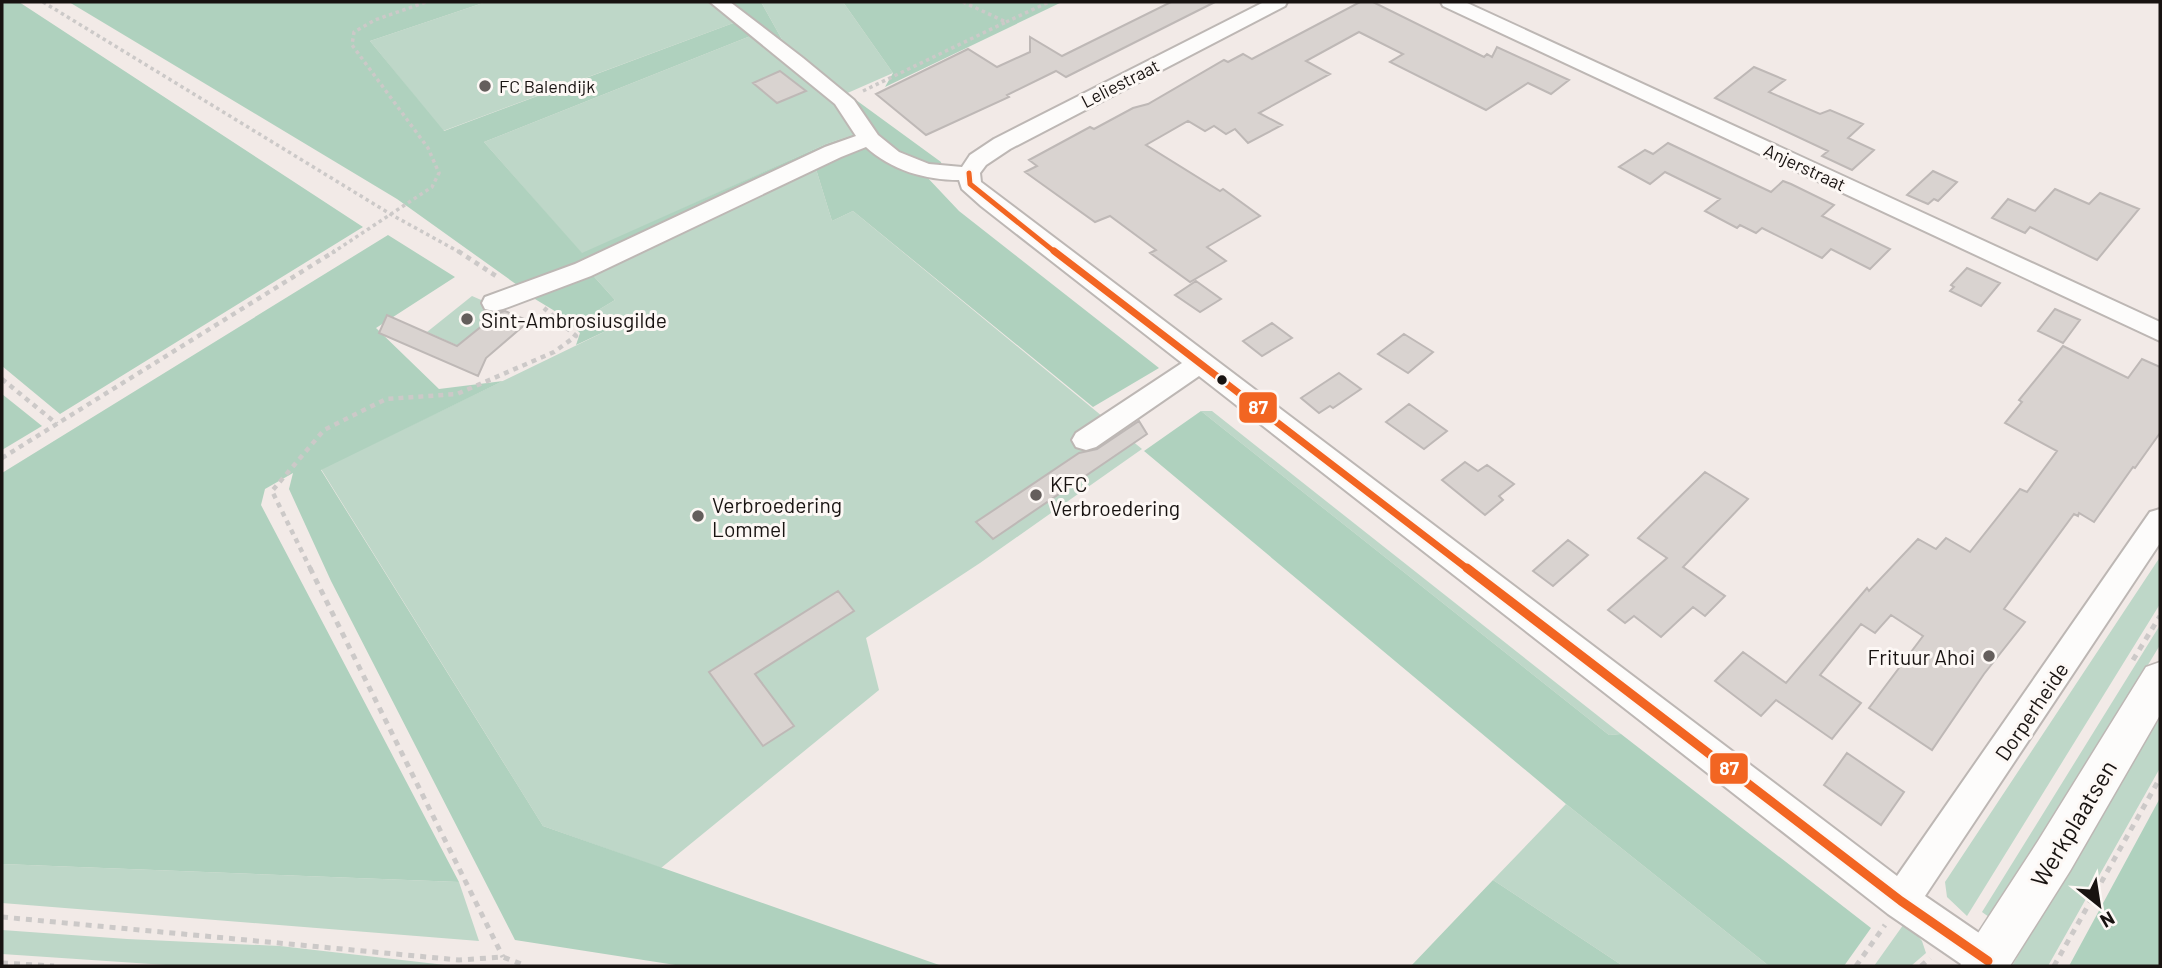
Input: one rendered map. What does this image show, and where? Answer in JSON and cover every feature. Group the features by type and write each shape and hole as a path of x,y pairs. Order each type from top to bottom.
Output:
{"main road":[{"name":"Werkplaatsen","path":"1986,964 2146,671"}],"street":[{"path":"719,2 843,101 869,139 894,158 916,168 943,175 969,173 970,184 989,201 1986,964"},
{"name":"Leliestraat","path":"969,173 978,160 1002,144 1278,2"},
{"name":"Anjerstraat","path":"1450,2 2160,332"},
{"path":"494,303 583,270 833,152 869,139"},
{"path":"1086,440 1199,364"},
{"name":"Dorperheide","path":"1901,901 2160,520"}],"path":[{"path":"43,2 392,215 454,248 558,318 576,336 554,352 457,394 386,400 324,430 271,491 502,957"},
{"path":"2,458 392,215 432,187 439,173 428,148 352,45 354,32 375,20 426,2"},
{"path":"963,2 1006,22"},
{"path":"843,101 1049,2"},
{"path":"2,379 57,424"},
{"path":"2146,671 2160,616"},
{"path":"2053,966 2160,778"},
{"path":"1856,966 1901,901"},
{"path":"2,917 459,960 502,957 526,966"},
{"path":"1921,966 1953,937"},
{"path":"2,963 54,966"}],"green space":[{"path":"2,2 19,2 363,227 60,414 2,366"},
{"path":"69,2 486,2 370,41 444,131 736,22 753,35 484,142 582,253 826,144 862,132 864,139 694,220 520,287 397,199"},
{"name":"FC Balendijk","path":"486,2 710,2 736,22 443,131 370,41"},
{"path":"727,2 761,2 789,52"},
{"path":"761,2 843,2 893,73 843,95 789,52"},
{"path":"843,2 1062,2 885,87 893,73"},
{"path":"753,35 840,104 862,132 826,144 582,254 484,142"},
{"path":"856,100 941,162 942,167 899,157 874,134 851,104"},
{"path":"850,148 873,148 925,175 959,211 1159,368 1093,407 853,211 832,221 816,169 833,155"},
{"name":"Verbroedering Lommel","path":"816,169 832,221 853,211 1142,449 980,563 866,638 879,690 661,868 543,826 321,469 608,330 595,312 615,300 589,271 650,248"},
{"path":"388,235 455,277 376,328 439,389 503,381 321,470 543,826 942,966 682,966 515,940 331,581 289,489 293,473 265,489 261,505 459,882 2,864 2,473"},
{"path":"589,271 615,300 595,312 608,330 576,345 580,333 563,316 530,296"},
{"name":"Sint-Ambrosiusgilde","path":"472,296 502,309 459,346 427,332"},
{"path":"2,394 42,426 2,450"},
{"path":"1201,411 1212,411 1621,734 1609,735"},
{"path":"1201,411 1609,735 1621,734 1871,928 1844,966 1769,966 1566,804 1144,451"},
{"path":"2160,557 2160,604 1967,916 1947,897 1945,882"},
{"path":"2160,625 2160,645 2002,906 1989,917 1982,912"},
{"path":"2160,714 2160,768 2048,966 2012,966"},
{"path":"2160,798 2160,966 2069,966"},
{"path":"1566,804 1769,966 1623,966 1493,880"},
{"path":"2,864 459,882 479,941 2,903"},
{"path":"1493,880 1623,966 1411,966"},
{"path":"1906,921 1922,941 1926,953 1911,966 1874,966"},
{"path":"2,930 280,946 454,966 181,966 2,954"}],"building":[{"path":"1171,2 1215,2 1066,77 1056,71 1007,95 1009,97 926,135 876,94 968,49 997,67 1030,52 1030,37 1062,56"},
{"path":"1360,2 1373,2 1484,57 1487,54 1492,57 1497,47 1569,80 1551,94 1528,83 1486,110 1390,62 1403,54 1359,32 1306,61 1330,74 1259,113 1282,125 1248,143 1235,129 1226,134 1214,126 1205,131 1188,121 1146,145 1220,191 1223,189 1260,216 1207,247 1226,261 1190,282 1150,253 1156,250 1110,216 1095,222 1025,172 1037,166 1029,160 1090,127 1094,129 1133,108 1148,104 1224,60 1228,62 1243,54 1252,59"},
{"path":"1754,67 1785,80 1769,92 1820,114 1830,110 1863,124 1848,138 1874,150 1852,170 1822,156 1828,151 1715,98"},
{"path":"780,71 806,91 777,103 753,83"},
{"path":"1668,143 1771,192 1783,181 1791,184 1834,205 1822,216 1890,249 1870,269 1831,249 1822,258 1762,228 1756,233 1740,225 1737,228 1705,211 1720,199 1665,172 1650,184 1619,167 1645,150 1653,154"},
{"path":"1933,171 1957,182 1938,201 1934,199 1928,204 1907,195"},
{"path":"2055,189 2089,204 2100,193 2139,209 2097,260 2030,227 2025,233 1992,218 2008,199 2035,211"},
{"path":"1967,268 2000,283 1981,306 1950,291 1954,287 1951,285"},
{"path":"1196,281 1221,299 1200,312 1175,295"},
{"path":"2055,309 2080,320 2063,343 2038,331"},
{"path":"505,311 529,321 486,358 478,376 379,333 387,315 457,346 498,313"},
{"path":"1272,323 1292,338 1262,356 1243,341"},
{"path":"1404,334 1433,352 1408,373 1378,354"},
{"path":"2063,346 2128,378 2142,359 2160,367 2160,433 2094,522 2079,513 2078,516 2074,514 2004,609 2025,622 1984,674 1932,750 1869,708 1923,636 1891,615 1875,633 1861,624 1820,675 1861,703 1832,739 1776,700 1761,716 1715,681 1743,652 1786,683 1867,588 1869,591 1918,539 1936,549 1946,538 1970,552 2020,489 2027,492 2057,451 2005,423 2022,402 2019,400"},
{"path":"1339,373 1361,389 1333,408 1330,406 1319,413 1301,398"},
{"path":"1409,404 1447,431 1424,449 1386,422"},
{"name":"KFC Verbroedering","path":"1139,421 1147,434 993,539 976,522 1079,453 1097,449"},
{"path":"1465,462 1478,471 1487,465 1514,484 1499,496 1503,500 1485,515 1442,480"},
{"path":"1705,472 1748,499 1683,567 1725,596 1705,616 1693,607 1661,637 1634,616 1625,623 1608,610 1667,558 1638,538"},
{"path":"1568,540 1588,555 1553,586 1533,571"},
{"path":"838,591 854,611 755,674 794,726 763,746 709,672"},
{"path":"1847,753 1904,792 1881,825 1824,785"}],"transit line":[{"name":"87","path":"969,173 970,184 989,201 1901,901 1988,961"}],"place":[{"name":"FC Balendijk","path":"485,86"},
{"name":"Sint-Ambrosiusgilde","path":"467,319"},
{"name":"KFC Verbroedering","path":"1036,495"},
{"name":"Verbroedering Lommel","path":"698,516"},
{"name":"Frituur Ahoi","path":"1989,656"}]}
